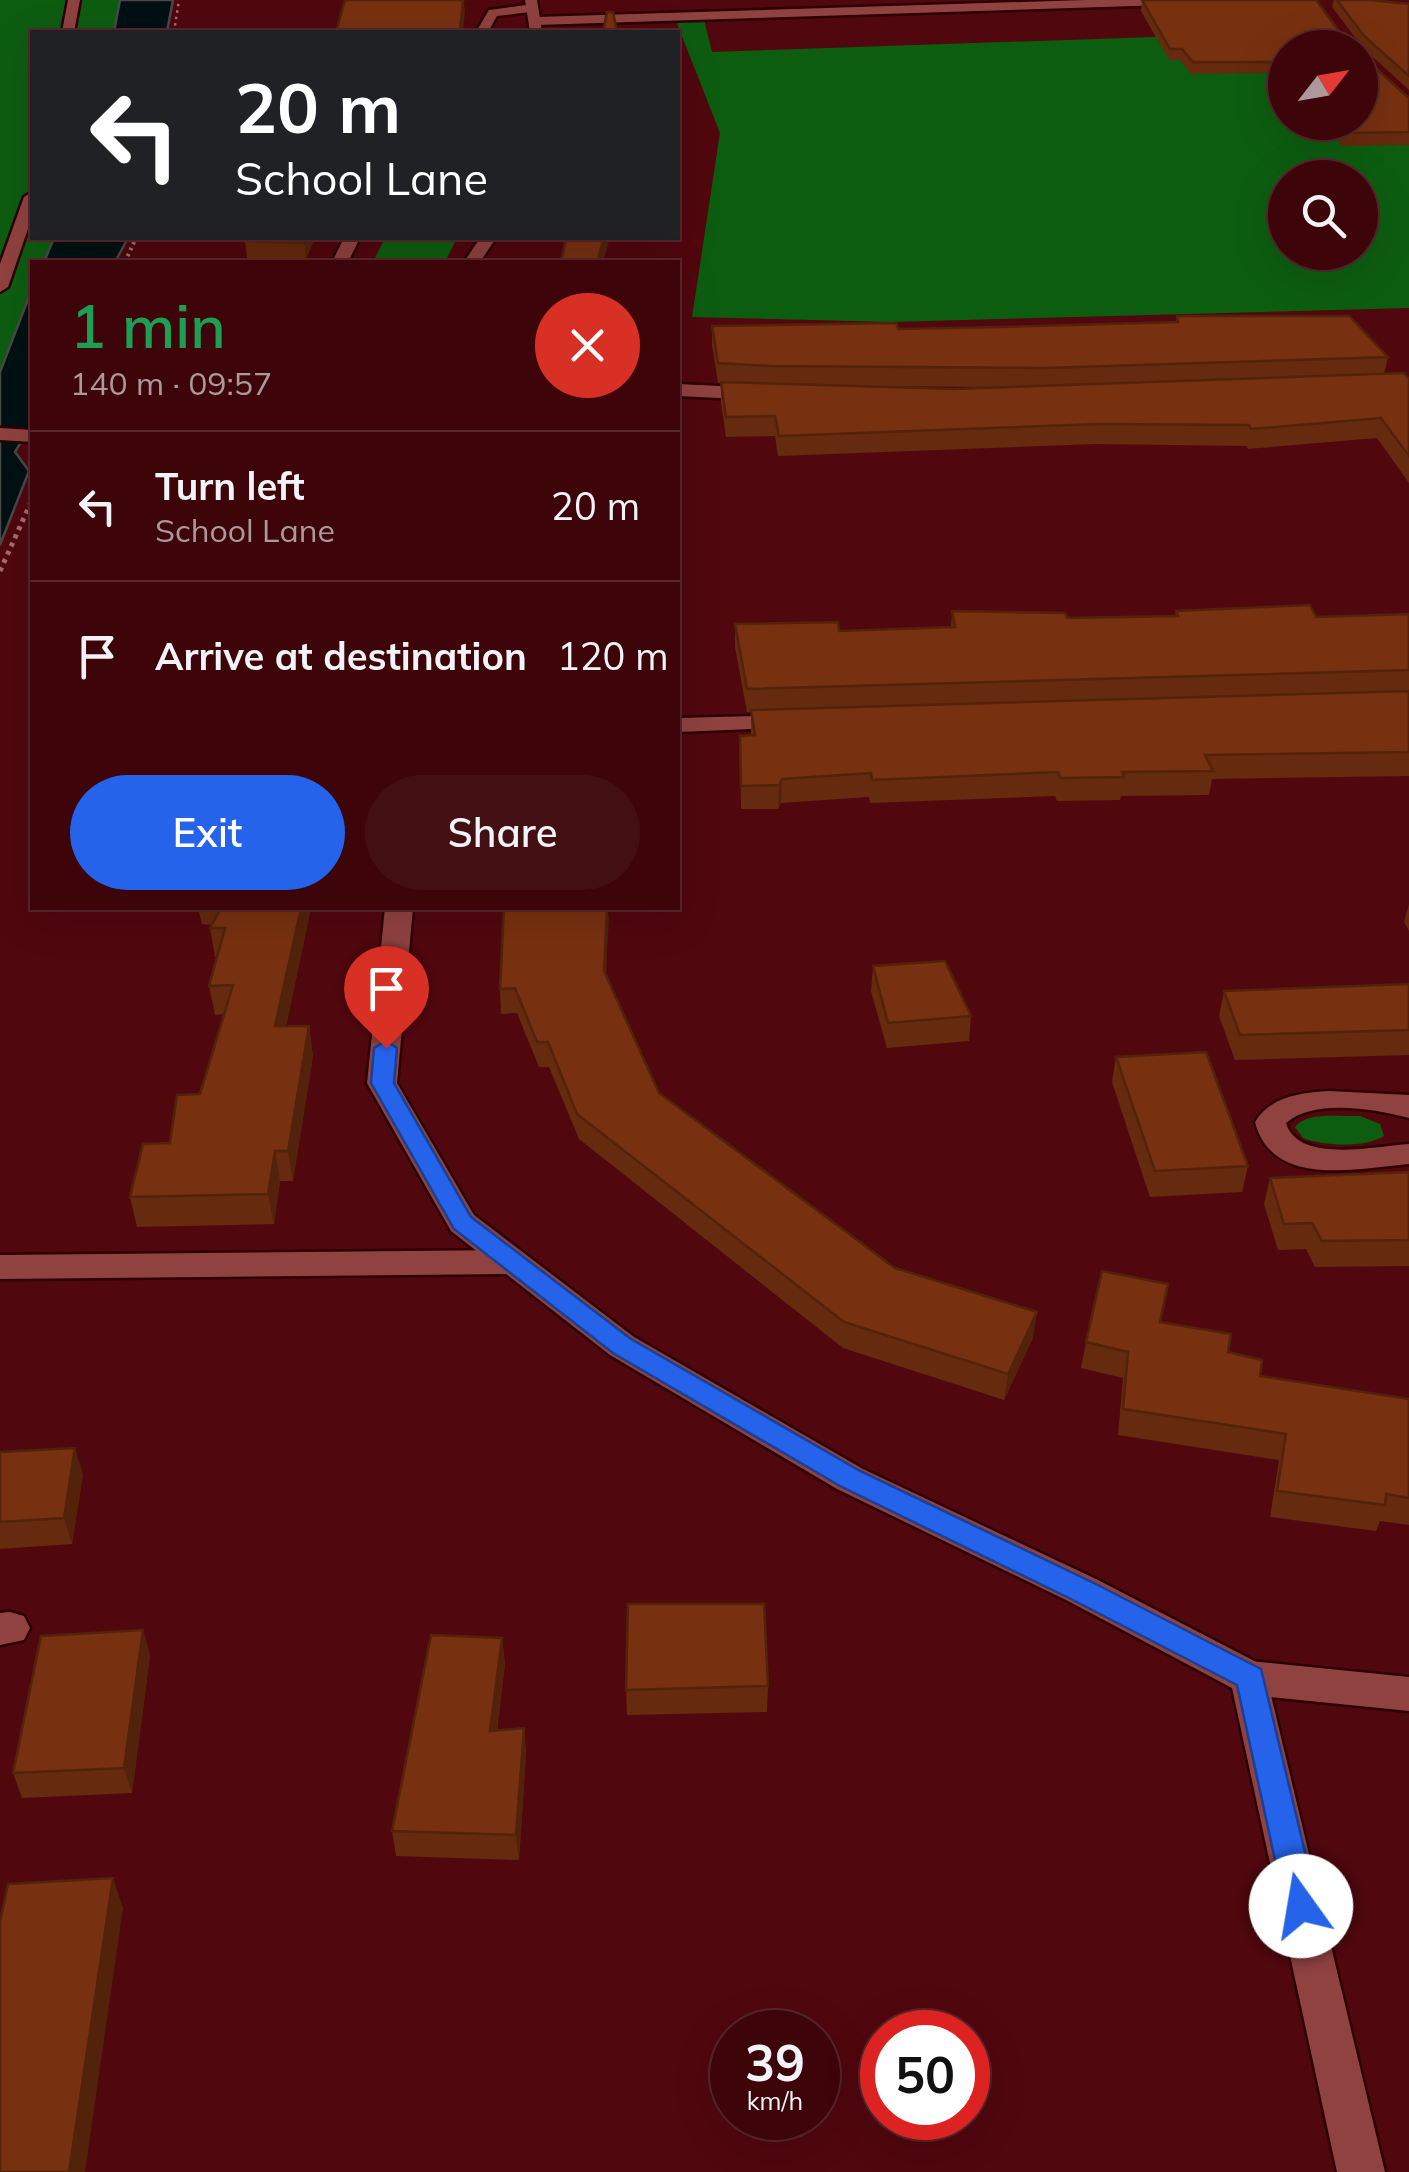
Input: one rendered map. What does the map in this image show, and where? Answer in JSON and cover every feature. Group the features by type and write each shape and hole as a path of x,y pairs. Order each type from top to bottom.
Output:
{"street":[{"path":"68,30 74,0"},
{"path":"483,30 494,13 534,16 1198,0"},
{"path":"0,287 30,202"},
{"path":"680,390 778,395"},
{"path":"0,434 30,436"},
{"path":"680,725 816,721"},
{"path":"399,910 382,1083 462,1223 622,1346 850,1478 1082,1590 1250,1678 1409,1694"},
{"path":"1409,1108 1399,1102 1304,1102 1281,1108 1270,1122 1276,1141 1314,1160 1409,1154"},
{"path":"0,1267 513,1262"},
{"path":"1250,1678 1361,2172"}],"path":[{"path":"174,30 179,0"},
{"path":"0,571 30,504"}],"green space":[{"path":"0,0 120,0 114,30 30,30 30,240 53,240 45,260 30,260 30,294 0,372"},
{"path":"704,20 712,52 1268,33 1268,140 1378,140 1378,126 1409,132 1409,308 891,322 692,317 720,133 676,21"},
{"path":"384,240 456,240 446,260 374,260"},
{"path":"1360,1116 1380,1124 1384,1136 1355,1144 1332,1144 1303,1138 1295,1127 1316,1117"}],"shaded area":[{"path":"120,0 173,0 167,30 114,30"},
{"path":"53,240 127,240 116,260 45,260"},
{"path":"30,294 30,427 15,452 29,471 0,545 0,372"}],"building":[{"path":"345,0 463,0 460,30 337,30"},
{"path":"1142,0 1316,0 1338,30 1268,30 1268,62 1193,62 1182,49 1170,49"},
{"path":"1337,0 1409,4 1409,76 1378,49 1378,30 1360,30"},
{"path":"607,12 613,12 617,30 603,30"},
{"path":"1378,70 1409,98 1409,132 1378,132"},
{"path":"246,240 305,240 304,243"},
{"path":"566,240 603,240 598,260 561,260"},
{"path":"1177,316 1349,316 1388,357 1045,368 770,366 718,363 712,326 896,323 898,329 998,327 1178,322"},
{"path":"1404,373 1409,379 1409,456 1381,418 1251,429 1249,425 1098,424 779,436 775,416 726,417 721,382 953,389"},
{"path":"1310,605 1316,617 1409,614 1409,670 747,689 735,624 838,622 839,631 955,627 952,611 1065,613 1067,618 1178,616 1176,611"},
{"path":"1409,691 1409,752 1205,755 1213,771 1122,772 1124,777 1060,778 1058,772 872,780 871,773 741,786 740,736 755,735 751,710"},
{"path":"220,910 301,910 275,1026 309,1026 288,1151 275,1151 268,1194 130,1197 143,1144 170,1143 177,1095 200,1094 233,985 209,986 225,928 210,928"},
{"path":"504,910 607,910 604,971 659,1093 895,1268 1037,1312 1008,1374 844,1322 577,1114 548,1042 537,1042 515,988 500,989"},
{"path":"945,961 971,1016 888,1023 873,966"},
{"path":"1409,984 1409,1030 1240,1035 1224,991"},
{"path":"1206,1052 1248,1166 1155,1171 1116,1057"},
{"path":"1409,1172 1409,1240 1322,1241 1312,1223 1284,1224 1270,1178"},
{"path":"1102,1271 1168,1284 1160,1322 1231,1334 1228,1352 1262,1360 1260,1376 1409,1399 1409,1498 1386,1494 1385,1505 1277,1491 1286,1434 1123,1409 1128,1352 1086,1342"},
{"path":"75,1448 64,1518 0,1522 0,1452"},
{"path":"628,1604 764,1604 768,1686 626,1690"},
{"path":"143,1630 124,1768 13,1773 41,1636"},
{"path":"431,1635 502,1638 490,1731 524,1728 516,1835 392,1831"},
{"path":"113,1878 69,2172 0,2172 0,1922 8,1884"}],"route":[{"path":"386,1048 382,1083 462,1223 622,1346 850,1478 1082,1590 1250,1678 1301,1906"}]}
